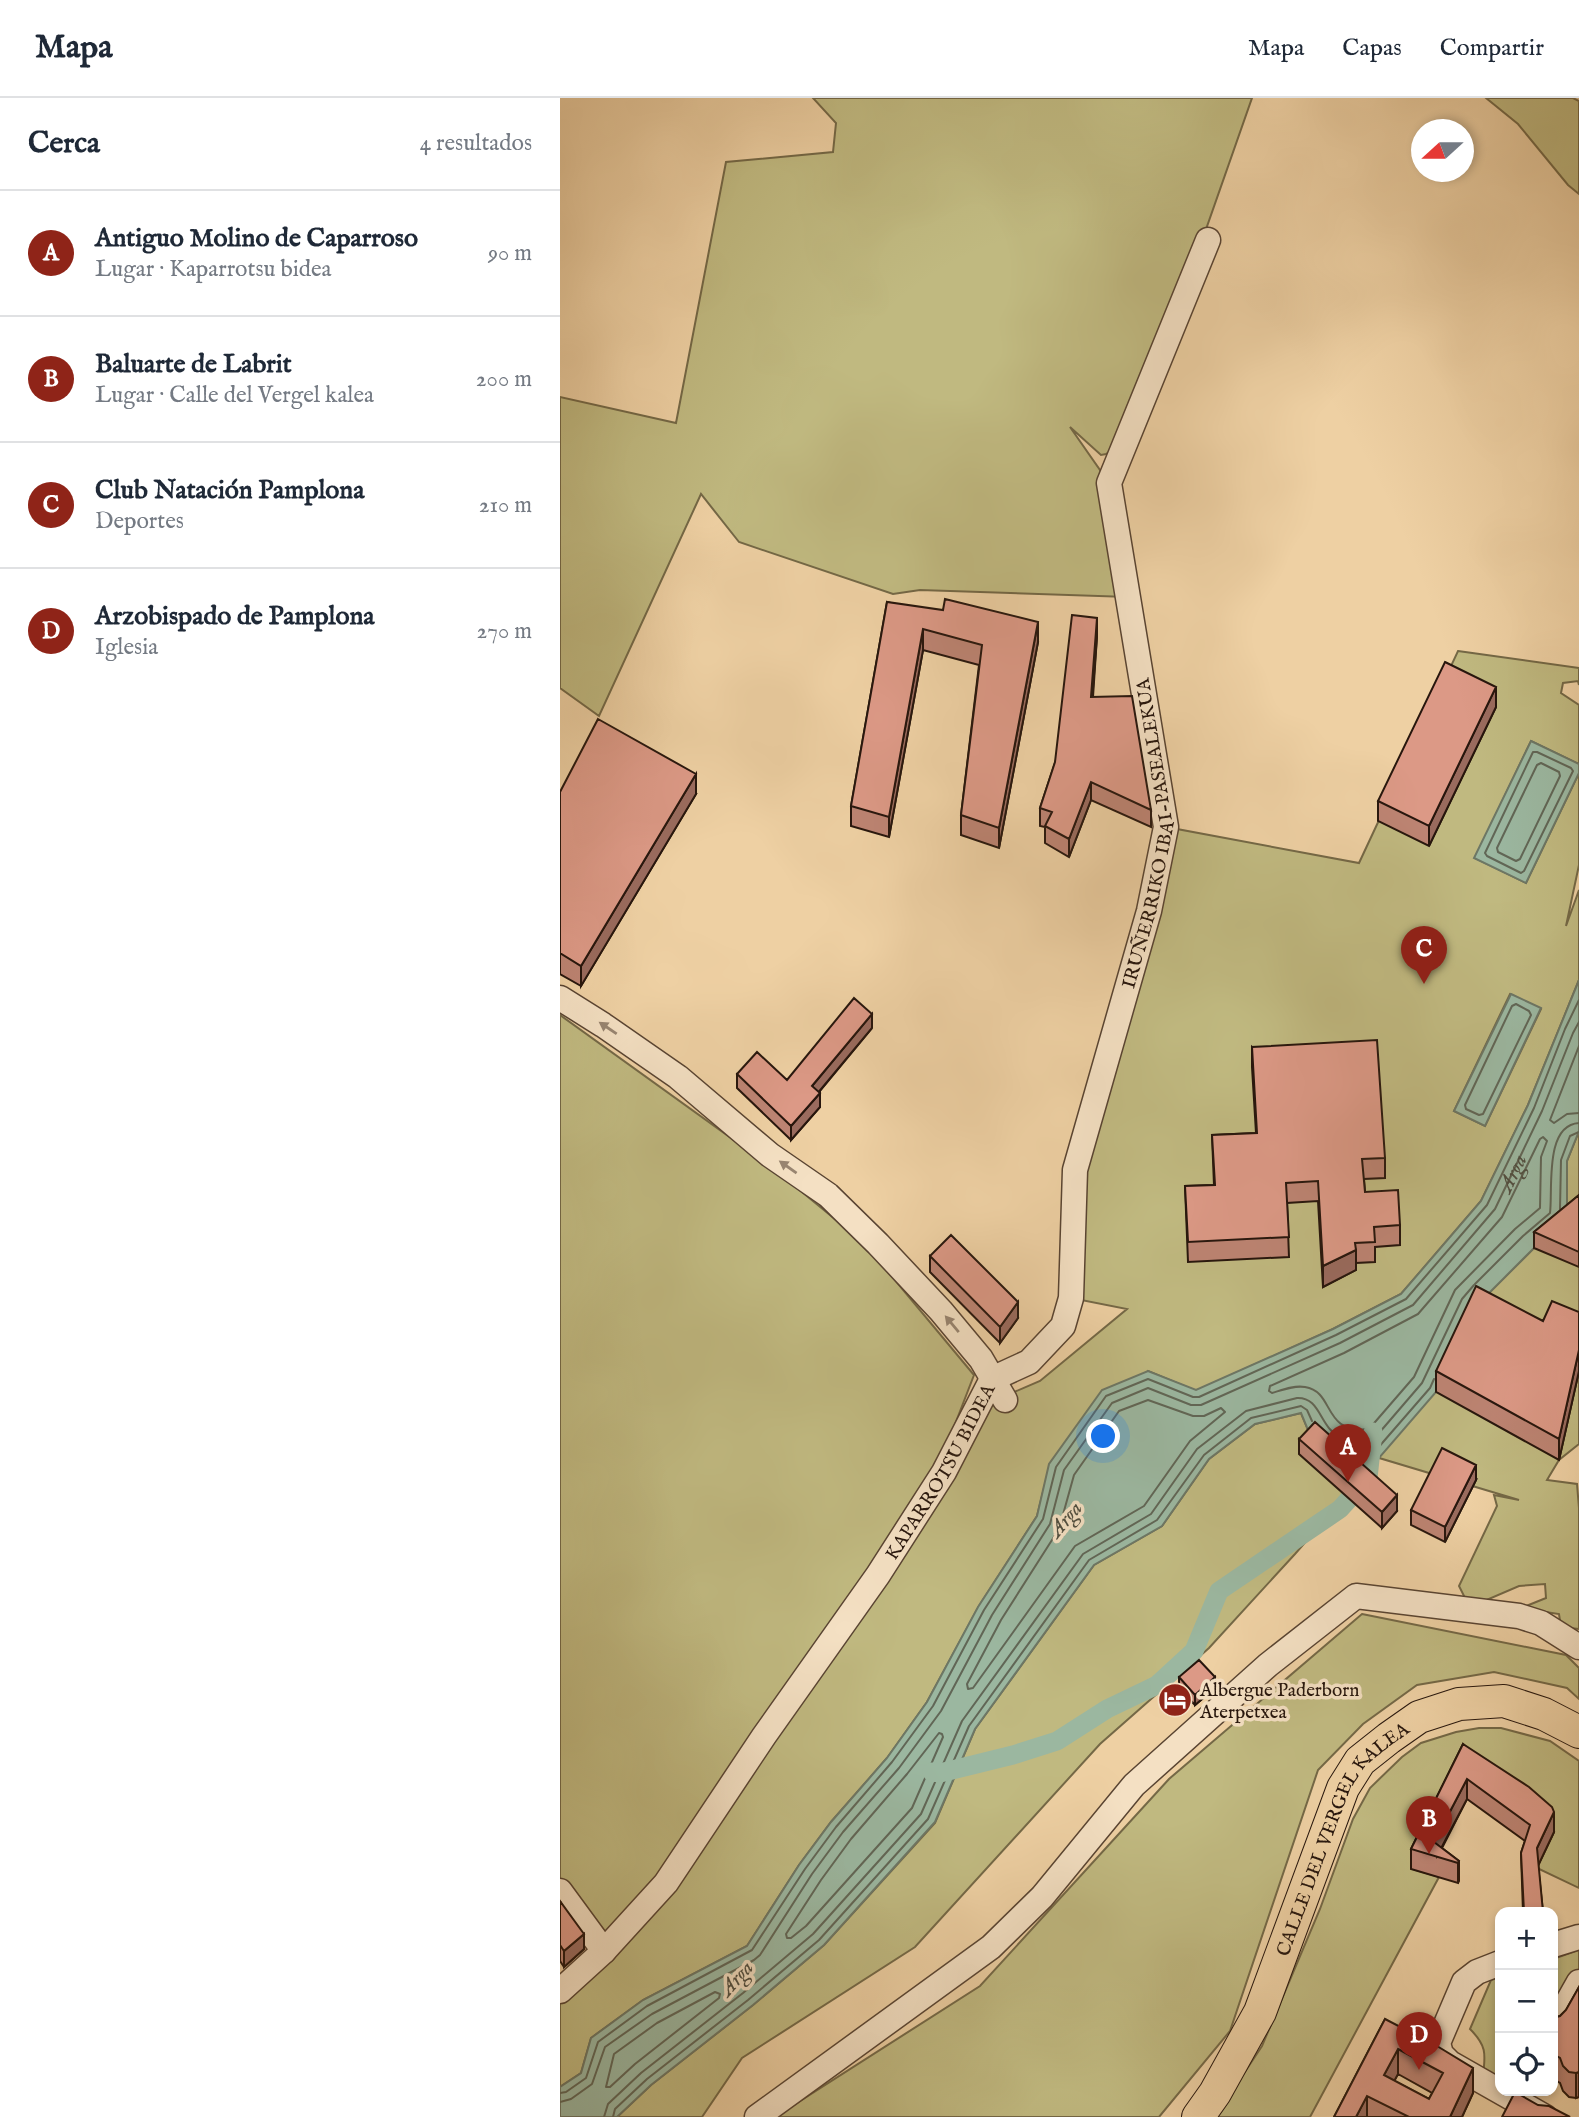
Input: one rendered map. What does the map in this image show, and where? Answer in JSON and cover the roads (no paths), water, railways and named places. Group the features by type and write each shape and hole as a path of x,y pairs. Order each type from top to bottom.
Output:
{"main road":[{"name":"CALLE DEL VERGEL KALEA","path":"1198,2117 1215,2093 1260,2012 1343,1788 1360,1761 1419,1717 1459,1704 1504,1701 1544,1714 1579,1732"}],"street":[{"name":"IRUÑERRIKO IBAI-PASEALEKUA","path":"992,1379 1029,1363 1062,1326 1070,1298 1075,1170 1149,911 1166,827 1109,483 1208,240"},
{"name":"KAPARROTSU BIDEA","path":"560,998 677,1077 770,1155 828,1195 941,1311 981,1359 992,1379 944,1472 878,1575 666,1883 604,1951 560,1991"},
{"path":"992,1379 1005,1400"},
{"path":"757,2117 991,1947 1042,1897 1134,1786 1268,1665 1356,1596 1519,1616 1541,1623 1579,1647"},
{"path":"560,1891 604,1951"},
{"path":"1558,1943 1579,1937"},
{"path":"1495,1966 1477,1972 1464,1982 1438,2043 1441,2054 1450,2063 1495,2085"},
{"path":"1558,2019 1579,1982"},
{"path":"1517,2096 1545,2117"}],"water":[{"path":"1531,741 1579,764 1579,773 1526,883 1474,858"},
{"name":"Arga","path":"1579,980 1579,1131 1567,1161 1567,1220 1534,1248 1476,1306 1436,1392 1379,1458 1333,1452 1308,1430 1301,1413 1255,1424 1209,1459 1162,1526 1094,1565 975,1729 935,1822 824,1945 651,2085 617,2117 560,2117 560,2087 581,2073 591,2038 643,2000 747,1946 799,1865 831,1822 887,1758 927,1702 978,1607 1037,1516 1049,1464 1102,1390 1148,1371 1196,1390 1333,1329 1401,1294 1481,1201 1528,1105"},
{"path":"1511,994 1541,1008 1485,1126 1454,1111"}],"waterway":[{"path":"932,1772 940,1773 1013,1755 1057,1741 1107,1709 1157,1685 1194,1651 1219,1591 1340,1509 1368,1478 1373,1432"}],"place":[{"name":"Club Natación Pamplona","path":"1424,984"},
{"name":"Antiguo Molino de Caparroso","path":"1348,1482"},
{"name":"Albergue Paderborn Aterpetxea","path":"1175,1700"},
{"name":"Baluarte de Labrit","path":"1429,1854"},
{"name":"Arzobispado de Pamplona","path":"1419,2070"}]}
